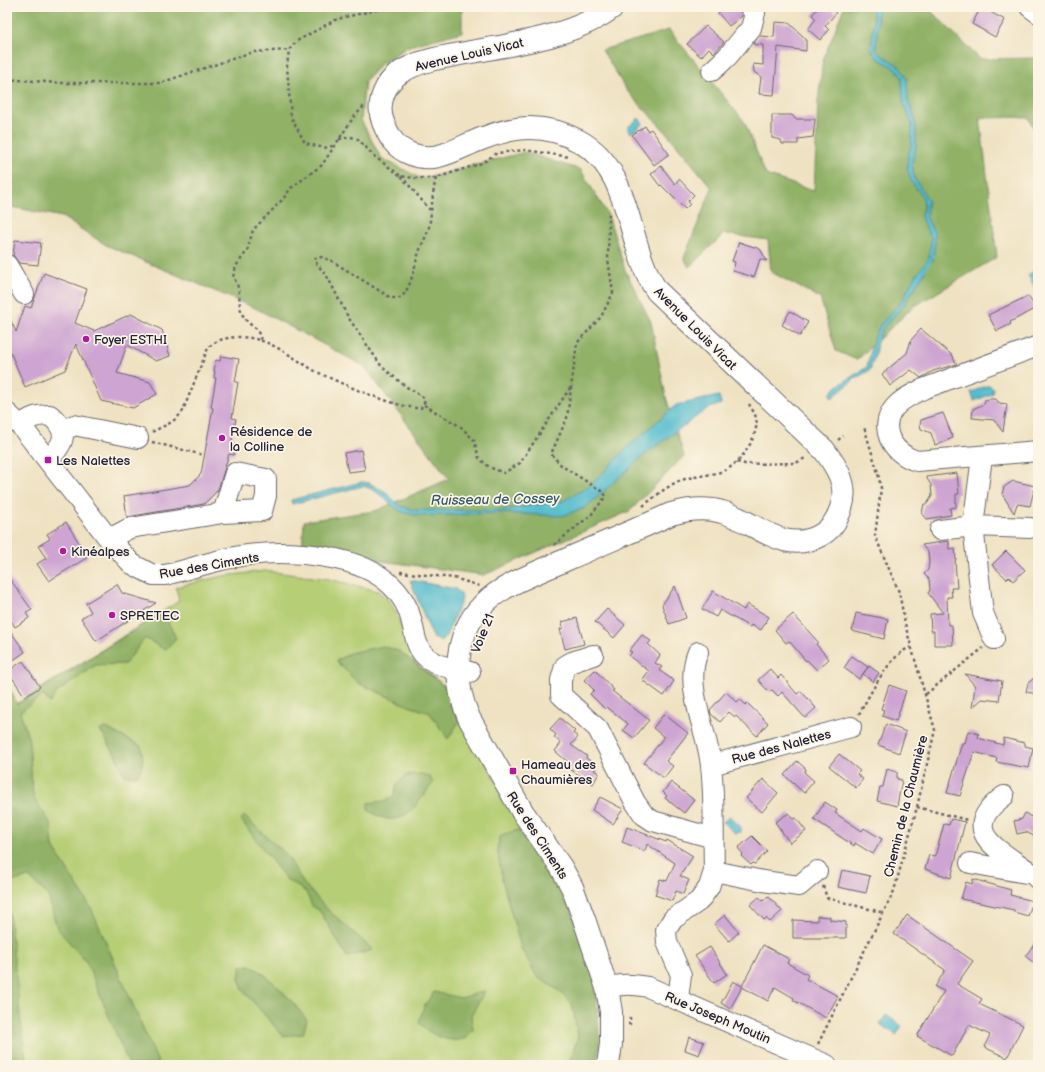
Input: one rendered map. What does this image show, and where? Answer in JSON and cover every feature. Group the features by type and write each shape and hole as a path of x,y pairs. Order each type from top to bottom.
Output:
{"main road":[{"name":"Avenue Louis Vicat","path":"510,586 542,570 671,514 685,510 709,509 723,512 775,538 788,542 814,538 833,525 842,506 843,483 836,466 824,450 657,291 650,281 640,259 623,198 612,174 596,155 582,143 567,135 545,128 522,128 503,131 480,139 447,154 427,158 418,156 398,147 390,139 381,116 382,98 392,79 413,65 568,30 602,16 613,7"},
{"name":"Voie 21","path":"464,671 485,618 510,586"},
{"name":"Rue des Ciments","path":"464,671 479,711 488,729 540,819 570,863 581,884 611,987"},
{"path":"608,1065 611,1044 611,987"},
{"path":"611,987 621,1007 622,1035 612,1065"}],"street":[{"path":"712,71 727,58 751,28 755,13 750,7"},
{"path":"1030,7 1038,13"},
{"path":"7,265 24,294"},
{"path":"1038,346 923,389 898,404 892,412 888,431 889,439 900,454 908,459 929,462 1038,452"},
{"path":"14,420 26,420 38,415 50,415 60,424 64,431 63,441 48,460"},
{"name":"Rue des Ciments","path":"14,420 48,460 109,539 132,564 153,575 165,575 247,555 279,554 333,559 370,570 393,587 400,597 411,621 416,644 422,654 437,665 464,671"},
{"path":"64,431 74,425 138,438"},
{"path":"982,457 973,526 983,613 994,639"},
{"path":"109,539 130,528 223,513"},
{"path":"940,530 973,526 1030,528"},
{"path":"678,999 681,975 667,942 666,930 673,919 699,901 708,887 714,870 711,766 693,682 694,662 698,652"},
{"path":"593,655 565,666 561,680 561,695 598,729 635,802 644,815 653,821 713,838"},
{"name":"Rue des Nalettes","path":"711,766 851,727"},
{"path":"1004,796 990,807 983,824 984,834 994,849 1035,876"},
{"path":"970,863 1035,876"},
{"path":"714,870 763,881 799,886 817,871"},
{"name":"Rue Joseph Moutin","path":"611,987 631,984 648,987 827,1065"}],"path":[{"path":"334,146 324,148 305,143 297,130 291,117 287,86 286,66 289,50 297,41 337,19 389,7"},
{"path":"7,79 60,83 160,84 253,52 289,50"},
{"path":"261,340 257,329 248,323 239,306 239,285 233,277 236,266 247,251 253,230 283,199 291,188 322,166 353,118 368,101 382,98"},
{"path":"424,405 423,397 405,386 382,367 348,317 328,278 314,260 316,258 322,258 332,261 391,298 401,298 405,294 428,228 436,178 482,163 497,153 525,150 555,154 573,159"},
{"path":"401,176 430,210"},
{"path":"542,570 553,546 591,515 606,496 603,492 562,466 551,454 567,418 577,343 601,317 613,294 608,259 609,211 614,223"},
{"path":"138,438 172,422 182,414 208,348 214,342 236,337 261,340 280,349 316,372 352,387 411,407 422,408 424,405"},
{"path":"424,405 461,427 474,440 479,458 489,467 504,473 520,463 572,384"},
{"path":"639,510 676,483 694,476 724,471 737,462 747,450 755,434 756,418 746,399"},
{"name":"Chemin de la Chaumière","path":"807,1056 814,1042 819,1044 894,891 917,807 935,730 926,694 911,647 899,592 874,536 881,488 864,427"},
{"path":"138,438 204,455"},
{"path":"737,462 745,464 796,463 808,456"},
{"path":"395,571 454,578 486,588"},
{"path":"926,694 994,639"},
{"path":"851,727 881,677 901,650 911,647"},
{"path":"917,807 983,824"},
{"path":"817,871 828,898 884,913"},
{"path":"628,1024 630,1024 630,1012"},
{"path":"7,1050 8,1065"}],"green space":[{"path":"7,7 462,7 462,32 409,46 382,63 365,81 361,120 381,158 422,179 525,152 581,170 608,215 625,270 651,322 666,397 684,456 630,511 484,575 302,550 304,521 375,511 449,479 364,366 255,308 106,245 62,217 7,206"},
{"path":"844,7 927,7 980,59 1038,58 1038,137 1028,117 980,118 997,257 913,307 857,360 836,351 820,298 771,272 768,240 724,234 689,267 684,258 712,188 666,132 627,91 602,50 669,30 744,121 766,175 814,191 818,101 823,60"},
{"path":"265,571 329,579 378,591 390,602 396,613 415,662 447,688 460,720 531,839 596,1065 17,1065 7,975 7,710 179,601 176,587 223,576"},
{"path":"164,614 176,638 165,650 145,638 125,664 96,665 56,693 50,703 43,695 20,712 29,740 33,797 51,824 53,847 91,908 159,1065 129,1065 87,963 57,928 48,895 29,877 11,882 8,903 27,1065 7,1065 7,682 17,704 155,617"},
{"path":"383,646 399,651 447,688 460,720 448,739 430,713 409,706 358,683 336,661 350,653"},
{"path":"106,728 141,746 143,761 137,776 124,775 116,756 100,730"},
{"path":"421,774 430,777 433,783 412,809 405,815 398,818 389,819 379,817 368,810 368,803 384,801 394,795 397,784 407,775"},
{"path":"244,816 286,854 304,884 326,908 373,950 347,957 320,911 312,906 306,892 286,879 244,824 241,819"},
{"path":"518,830 531,839 568,899 595,980 600,1046 596,1065 568,1065 578,1037 572,1004 558,990 537,977 521,948 502,879 497,848 501,835"},
{"path":"250,965 274,983 307,1020 303,1034 283,1036 243,990 239,978 241,966"},
{"path":"485,991 471,1015 473,1031 466,1038 454,1040 440,1037 428,1031 419,1022 424,1006 434,992 461,998"}],"water":[{"path":"872,7 877,7 878,21 876,48 879,53 899,66 907,79 908,101 914,115 916,127 916,147 912,163 914,177 928,200 926,216 935,234 935,243 933,260 923,269 925,272 903,306 883,328 877,342 875,355 870,370 856,378 832,398 830,394 836,387 867,367 873,341 880,325 903,299 912,281 929,258 931,238 921,215 924,206 923,198 911,181 907,168 908,155 911,146 912,125 903,102 902,78 896,69 877,58 871,49 874,22"},
{"path":"639,118 643,124 631,133 627,128"},
{"path":"1038,269 1038,293 1028,275"},
{"path":"989,385 993,388 992,394 974,401 971,392"},
{"path":"719,396 721,404 707,409 649,451 585,508 562,516 498,513 424,516 413,515 400,511 377,492 363,486 292,504 291,500 362,482 369,483 386,492 400,506 416,510 502,510 563,501 591,485 627,448 676,405"},
{"path":"410,580 456,589 461,594 462,599 446,636 442,640 433,638"},
{"path":"729,816 741,827 741,832 735,833 723,822"},
{"path":"886,1015 902,1026 896,1035 880,1024"}],"building":[{"path":"726,7 739,7 742,16 729,26 718,13"},
{"path":"819,7 829,7 836,13 825,26 829,30 820,40 808,29 816,19 812,15"},
{"path":"981,7 1005,20 995,37 972,24"},
{"path":"775,22 789,23 806,39 806,51 778,47 774,95 759,94 761,77 754,72 753,64 763,65 763,45 753,44 759,36 774,37"},
{"path":"706,26 724,42 714,53 709,48 701,57 687,44"},
{"path":"772,115 792,115 795,119 815,119 813,137 798,139 798,144 782,144 781,140 772,138"},
{"path":"645,126 648,131 651,129 669,154 654,165 632,135"},
{"path":"661,166 675,184 679,179 694,195 688,201 690,204 685,209 661,185 660,186 651,174"},
{"path":"15,240 41,243 38,265 19,263 13,255"},
{"path":"739,242 760,249 767,261 760,259 754,277 733,271 735,262 732,261"},
{"name":"Foyer ESTHI","path":"44,273 87,289 75,323 94,331 131,314 162,330 170,356 156,361 127,345 117,373 150,382 157,394 133,408 101,401 76,344 65,370 25,387 7,344 7,312 16,332 25,306 31,308"},
{"path":"1028,296 1036,308 997,331 988,315"},
{"path":"790,311 808,322 800,336 782,325"},
{"path":"921,329 954,357 953,358 957,364 933,371 921,378 911,370 890,386 882,374 907,353 911,340"},
{"name":"Résidence de la Colline","path":"221,356 239,359 235,382 238,382 232,418 236,419 231,444 236,445 234,455 229,454 218,490 204,504 127,517 124,496 190,485 201,474 213,408 211,407 216,378 214,378 214,371 216,360 220,361"},
{"path":"996,399 999,403 1007,404 1003,432 994,420 972,418 973,409 984,404 985,400"},
{"path":"943,413 953,438 935,445 931,433 921,429 921,420"},
{"path":"361,450 365,470 348,472 344,453"},
{"path":"957,473 959,494 956,494 956,507 950,508 951,515 927,519 922,513 924,504 927,504 932,496 931,485 926,477"},
{"path":"1013,481 1035,486 1030,506 1017,504 1014,513 1002,494 1004,487"},
{"name":"Kinéalpes","path":"66,522 88,557 49,581 37,564 46,558 38,546 50,539 47,534"},
{"path":"949,541 949,549 955,548 956,560 957,588 951,588 952,597 947,597 948,625 952,625 953,645 934,645 934,631 931,631 930,614 943,613 928,593 930,590 929,579 924,574 928,570 928,552 922,545"},
{"path":"1006,551 1025,570 1013,581 1009,577 1007,579 992,565"},
{"path":"7,575 32,610 26,613 29,618 15,627 7,614"},
{"name":"SPRETEC","path":"117,584 122,593 156,603 96,641 81,618 91,612 86,603"},
{"path":"675,586 686,618 669,624 662,605"},
{"path":"713,591 744,610 747,604 769,617 761,630 751,625 750,627 720,610 716,617 702,609"},
{"path":"607,609 625,625 614,638 595,622"},
{"path":"856,613 888,619 884,639 852,631"},
{"path":"793,614 818,642 816,644 829,659 817,670 807,660 806,661 789,641 786,643 775,630"},
{"path":"577,618 584,644 565,649 560,629 563,628 562,622"},
{"path":"7,626 25,652 12,661 7,653"},
{"path":"642,635 651,641 648,644 660,655 655,663 662,667 659,670 674,681 664,696 642,680 649,671 629,656 632,652 629,651"},
{"path":"852,656 868,667 859,679 844,668"},
{"path":"23,661 40,687 25,697 8,671"},
{"path":"869,666 879,673 873,682 863,674"},
{"path":"770,669 778,678 781,675 797,694 801,691 816,708 805,718 782,692 778,696 772,690 769,692 758,680"},
{"path":"595,670 614,690 612,691 649,720 634,738 623,730 628,724 607,707 605,709 590,694 594,690 584,680"},
{"path":"965,674 1002,681 999,701 982,699 972,708 975,686"},
{"path":"1038,675 1038,694 1026,692 1028,683"},
{"path":"889,685 906,691 896,721 882,716 884,710 881,709"},
{"path":"726,692 737,702 740,699 746,705 747,703 768,723 757,736 736,716 735,717 729,712 720,722 711,714 710,710"},
{"path":"664,714 688,733 666,761 673,766 664,778 644,763 664,737 653,728"},
{"path":"560,718 575,731 573,733 578,737 571,745 587,756 586,758 597,766 594,770 599,773 593,784 568,768 570,764 555,751 561,743 554,737 556,735 550,729"},
{"path":"886,724 906,732 899,753 878,745"},
{"path":"968,731 979,734 978,738 1003,745 1004,738 1025,743 1025,746 1033,748 1029,768 996,762 997,758 974,752 960,796 947,793 962,743 965,743"},
{"path":"839,754 860,771 857,774 863,779 856,788 829,766"},
{"path":"797,761 806,769 804,772 814,781 804,793 784,775"},
{"path":"887,769 897,772 897,779 902,780 897,806 877,801 880,787 883,787"},
{"path":"763,779 778,793 762,812 746,798"},
{"path":"671,782 694,800 684,813 665,798 667,796 663,792"},
{"path":"600,797 623,809 613,824 592,810"},
{"path":"825,802 837,810 835,813 862,831 864,828 882,839 873,854 855,843 854,846 814,819"},
{"path":"1038,808 1038,830 1034,836 1026,832 1017,834 1014,821 1022,819 1025,813 1031,817"},
{"path":"789,813 793,819 796,818 806,831 790,843 775,822"},
{"path":"951,819 965,822 951,878 925,869 929,855 934,856 936,853 944,824 949,825"},
{"path":"627,827 666,842 667,840 693,856 680,876 689,880 683,894 676,891 672,901 655,895 660,879 667,881 675,863 647,844 645,851 622,842"},
{"path":"752,836 767,851 755,864 753,863 751,865 741,856 743,854 738,848"},
{"path":"842,870 870,876 866,893 838,887"},
{"path":"973,879 1011,890 1010,895 1033,901 1028,916 1014,912 1014,910 961,899 966,882 972,884"},
{"path":"768,896 782,911 770,922 766,918 764,920 750,905 759,897 763,901"},
{"path":"725,915 739,932 729,941 714,924"},
{"path":"907,915 973,961 957,984 982,999 979,1004 1023,1025 1007,1058 984,1047 990,1035 969,1025 952,1056 917,1036 944,991 935,987 945,970 894,934"},
{"path":"817,916 830,917 830,920 846,922 846,938 793,938 793,920 817,921"},
{"path":"1038,940 1038,966 1025,956"},
{"path":"763,945 789,959 787,963 808,975 806,979 838,996 826,1018 793,1000 794,998 775,987 768,1001 742,987 730,1009 721,1003 733,981 742,986"},
{"path":"710,947 727,974 714,983 695,956"},
{"path":"689,1037 704,1042 699,1055 685,1050"}],"waterway":[{"name":"Ruisseau de Cossey","path":"920,274 930,260"}],"place":[{"name":"Foyer ESTHI","path":"86,339"},
{"name":"Résidence de la Colline","path":"222,438"},
{"name":"Les Nalettes","path":"48,460"},
{"name":"Kinéalpes","path":"63,551"},
{"name":"SPRETEC","path":"112,615"},
{"name":"Hameau des Chaumières","path":"513,771"}]}
